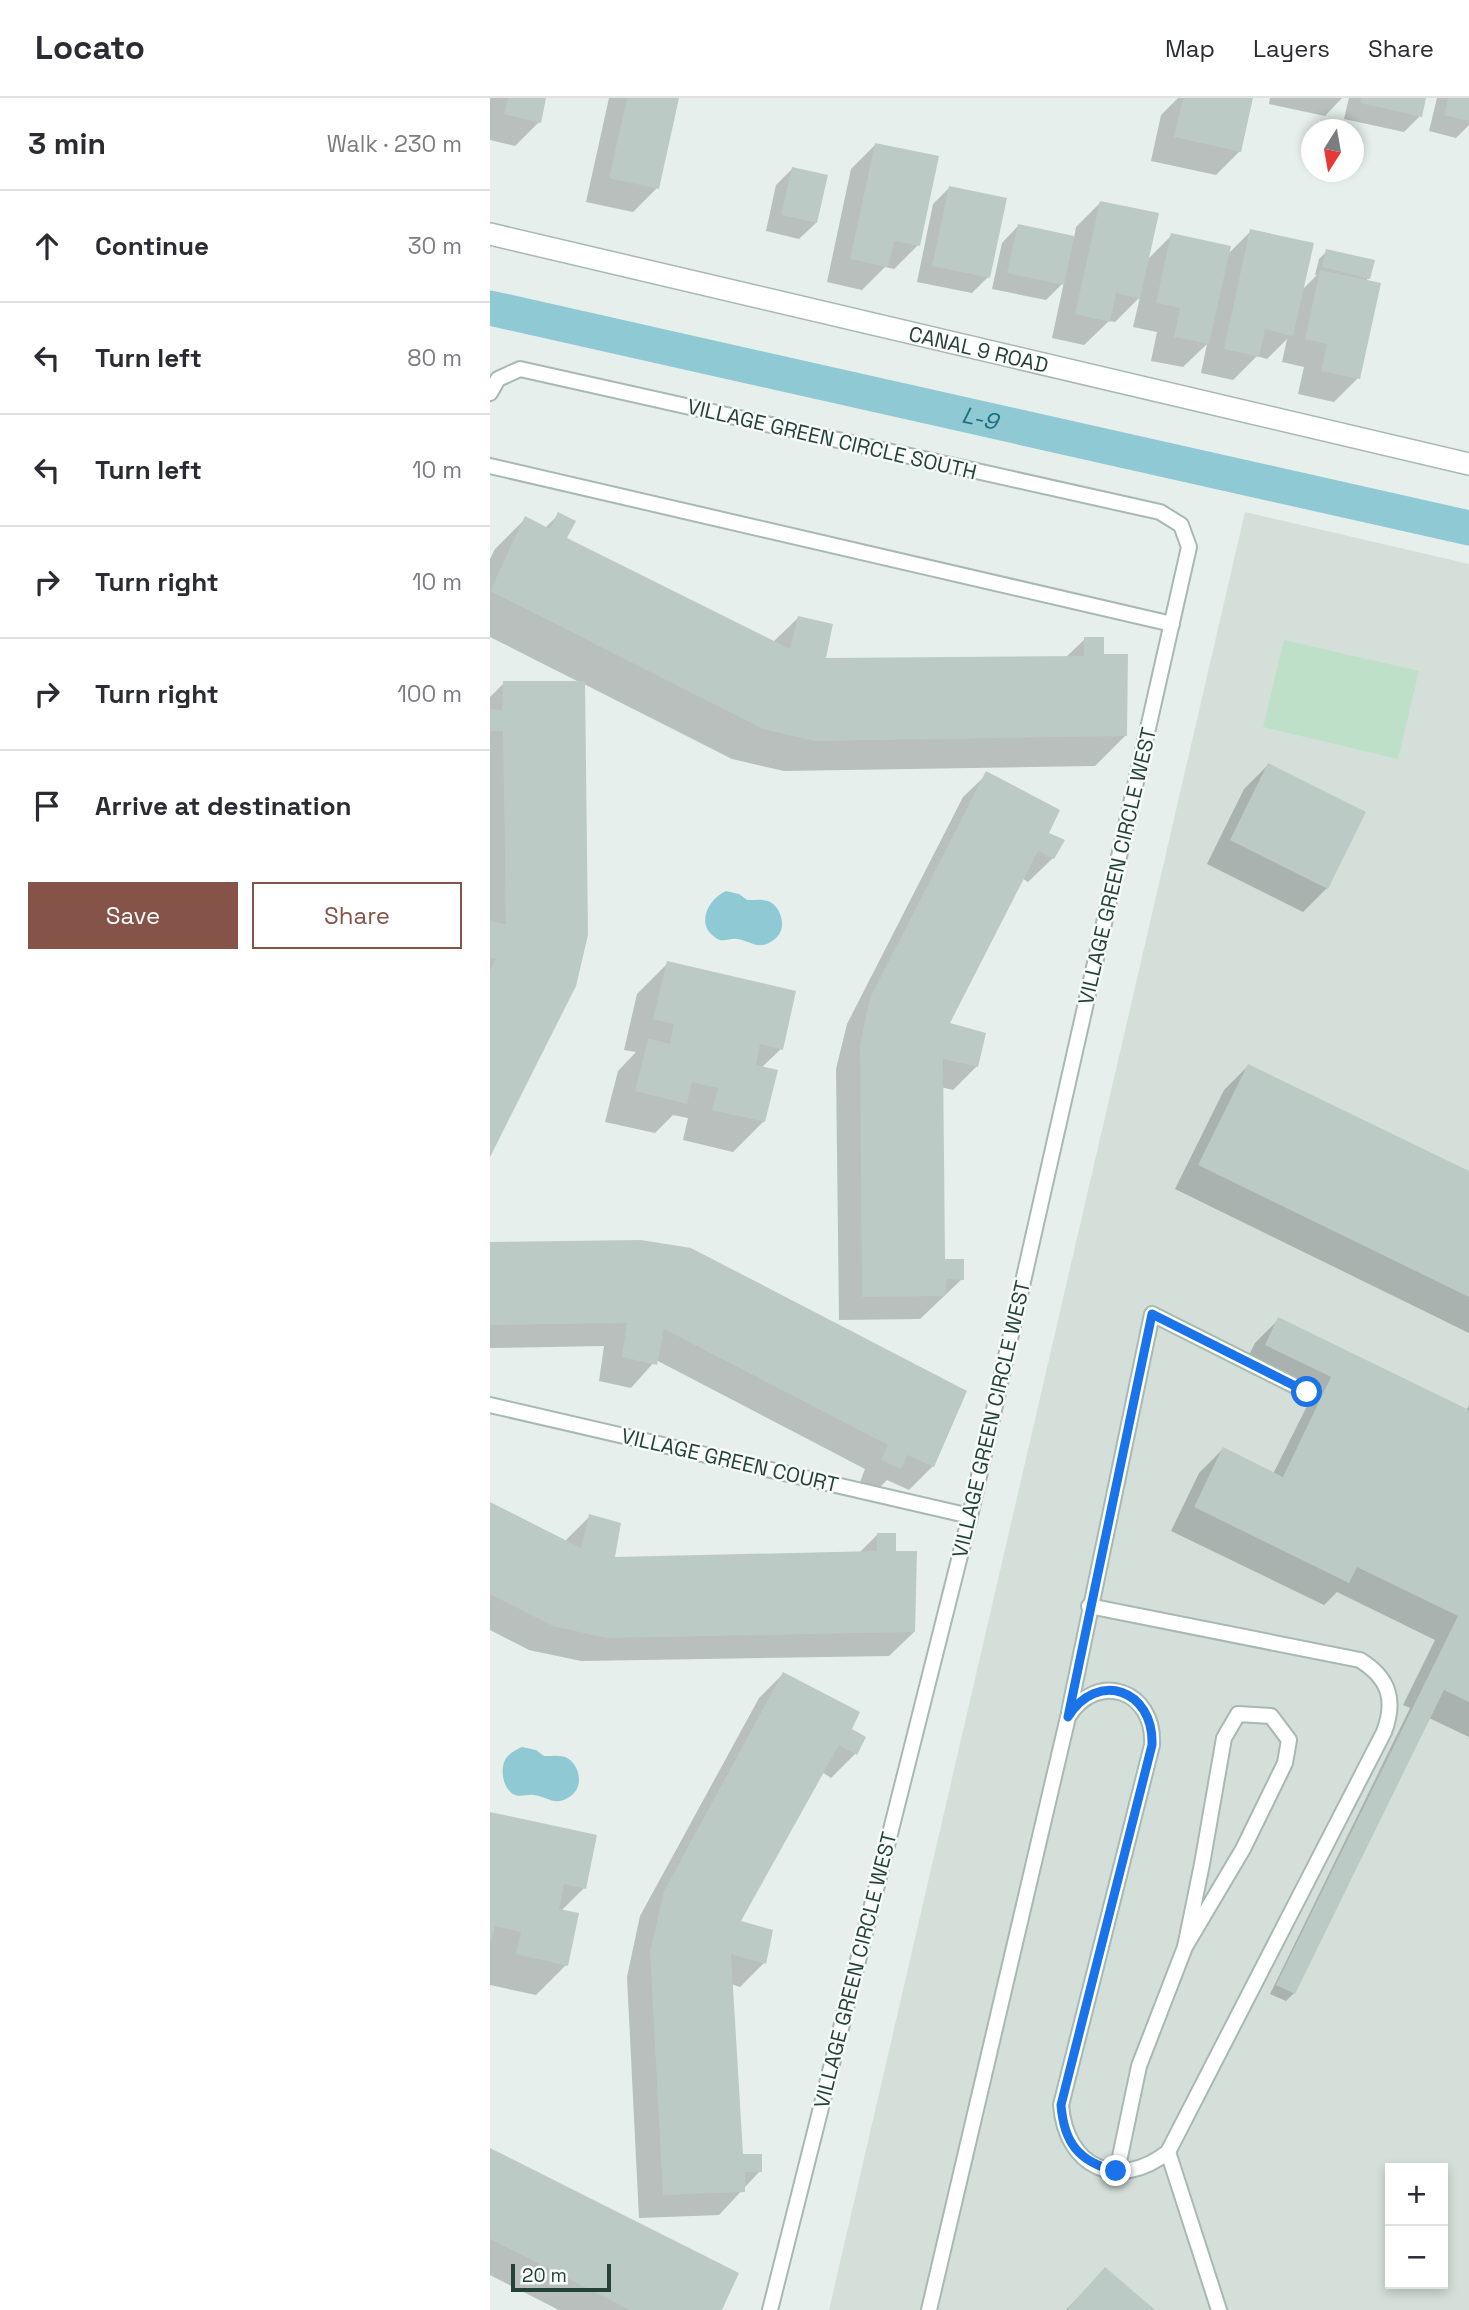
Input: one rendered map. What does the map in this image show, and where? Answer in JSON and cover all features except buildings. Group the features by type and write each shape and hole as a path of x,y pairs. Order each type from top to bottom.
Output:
{"street":[{"name":"CANAL 9 ROAD","path":"490,234 1469,464"}],"lane":[{"name":"VILLAGE GREEN CIRCLE SOUTH","path":"490,393 498,379 520,369 1160,512 1181,525"},
{"path":"490,466 1172,624"},
{"name":"VILLAGE GREEN CIRCLE WEST","path":"770,2310 970,1516 1189,547 1181,525"},
{"path":"929,2310 1068,1717 1152,1314 1307,1392"},
{"name":"VILLAGE GREEN COURT","path":"490,1405 970,1516"},
{"path":"1068,1717 1075,1705 1087,1696 1100,1691 1115,1691 1129,1695 1141,1704 1149,1716 1152,1730 1152,1745 1061,2105 1069,2141 1082,2156 1098,2166 1116,2171 1136,2171 1153,2164 1168,2152 1390,1716 1390,1699 1385,1683 1374,1669 1360,1660 1089,1606"},
{"path":"1116,2171 1139,2066 1185,1947 1243,1849 1285,1763 1289,1740 1271,1716 1238,1714 1224,1738 1185,1947"},
{"path":"1168,2152 1219,2310"}],"shaded area":[{"path":"1245,512 1469,564 1469,2310 829,2310"}],"green space":[{"path":"1284,640 1419,671 1398,759 1263,727"}],"water":[{"path":"726,891 739,894 747,900 763,900 773,904 782,923 777,937 766,944 756,945 737,939 721,940 710,933 706,926 706,913 714,900"},
{"path":"522,1747 536,1750 544,1756 560,1756 570,1760 579,1779 574,1793 558,1801 534,1795 513,1794 503,1778 503,1764 508,1755"}],"waterway":[{"name":"L-9","path":"490,308 1469,528"}],"route":[{"path":"1116,2171 1098,2166 1082,2156 1069,2141 1061,2105 1152,1745 1152,1730 1149,1716 1141,1704 1129,1695 1115,1691 1100,1691 1087,1696 1075,1705 1068,1717 1152,1314 1307,1392"}]}
